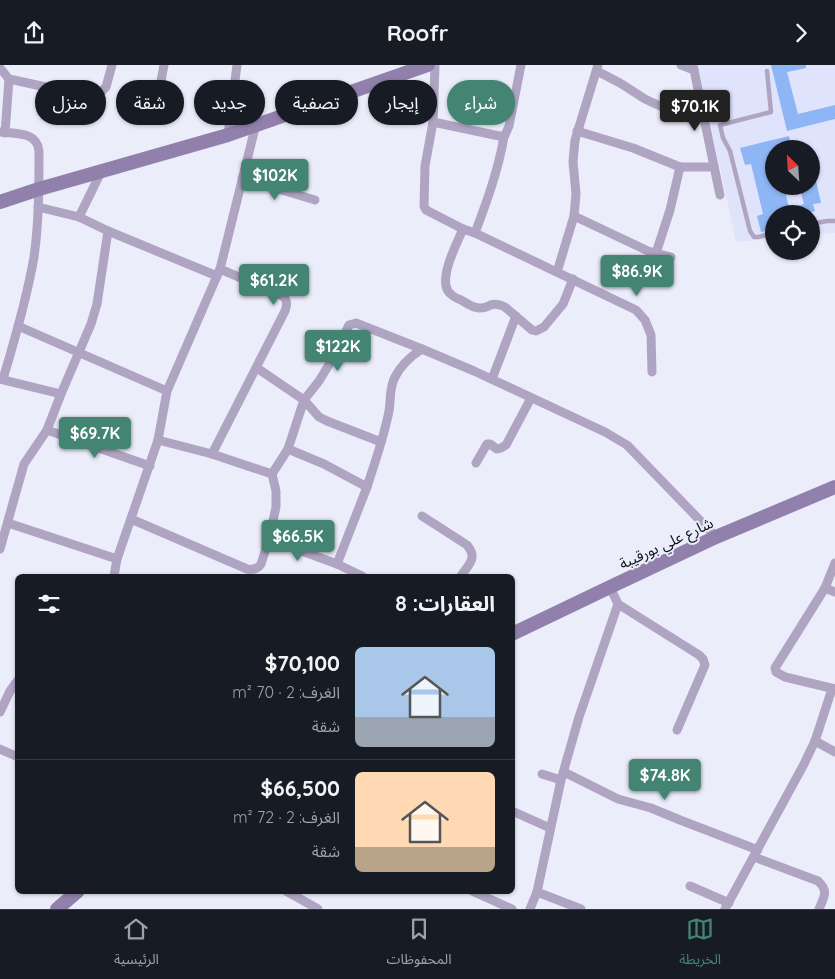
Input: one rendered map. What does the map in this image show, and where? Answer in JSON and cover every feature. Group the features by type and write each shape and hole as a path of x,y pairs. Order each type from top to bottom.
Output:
{"street":[{"path":"0,68 9,79 93,96 100,93 106,87 112,65"},
{"path":"161,80 164,65"},
{"path":"228,135 237,65"},
{"path":"265,122 428,65"},
{"path":"434,80 435,65"},
{"path":"475,233 488,199 504,137 509,126 520,65"},
{"path":"681,65 693,68 720,195"},
{"path":"557,271 574,216 576,194 573,153 577,131 597,68 644,99 660,106 704,119"},
{"path":"9,79 2,132 28,135 36,141 39,151 39,189 34,259 18,326 2,379 61,394"},
{"path":"437,123 504,137"},
{"path":"0,202 228,135 256,125"},
{"path":"114,574 117,559 130,519 158,440 167,391 219,272 256,125"},
{"path":"432,125 425,165 424,206 426,210 636,310 642,316 650,335 652,372"},
{"path":"577,131 634,148 680,167 714,167"},
{"path":"656,253 670,210 680,167"},
{"path":"79,217 102,171"},
{"path":"242,178 315,200"},
{"path":"38,207 79,217 108,231 283,296 287,305 286,311 212,454"},
{"path":"574,216 648,251 671,257"},
{"path":"463,229 446,273 447,290 453,297 478,308 494,304 505,307 532,330 536,331 544,327 564,301 573,279"},
{"path":"0,549 24,464 47,431 91,323 97,304 108,231"},
{"path":"492,379 516,316"},
{"path":"130,519 244,568 251,570 259,567 269,539 276,507 276,491 272,474 288,449 304,400 319,381 333,358 349,325 356,323 492,379 605,432 627,445 716,537"},
{"path":"18,326 167,391"},
{"path":"336,564 381,442 390,409 391,390 395,376 410,357 422,349"},
{"path":"256,368 304,400 319,417 381,442"},
{"path":"476,463 487,444 497,449 506,445 531,398"},
{"path":"47,431 150,466"},
{"path":"158,440 212,454 272,474"},
{"path":"288,449 324,464 366,487"},
{"name":"شارع علي بورقيبة","path":"515,634 716,537 835,487"},
{"path":"422,516 470,548 473,554 472,558 462,574"},
{"path":"8,523 117,559"},
{"path":"269,539 358,574"},
{"path":"690,886 727,906 815,741 833,689 785,677 776,672 775,668 825,587 835,563"},
{"path":"610,587 618,604 704,660 705,665 678,730"},
{"path":"825,587 835,592"},
{"path":"530,909 537,892 562,776 579,717 618,604"},
{"path":"0,711 15,684"},
{"path":"815,741 835,752"},
{"path":"0,749 15,756"},
{"path":"542,774 562,776 618,799 651,808 818,881 824,888 825,895 819,909"},
{"path":"515,812 550,828"},
{"path":"537,892 581,909"},
{"path":"57,909 74,894"},
{"path":"291,894 318,909"},
{"path":"479,894 512,909"}],"lane":[{"path":"765,235 754,237 752,235 730,151 723,138 720,125 771,112 767,71"},
{"path":"820,223 835,221"}],"shaded area":[{"path":"698,65 835,65 835,233 820,234 820,205 765,205 765,240 736,242"}],"building":[{"path":"771,65 806,65 806,68 787,72 798,114 835,105 835,119 787,131"},
{"path":"789,136 790,140 773,140"},
{"path":"765,142 765,195 786,195 788,205 765,205 765,231 761,232 757,216 763,214 751,164 745,165 740,148"},
{"path":"802,195 819,195 821,203 800,205 804,204"}]}
